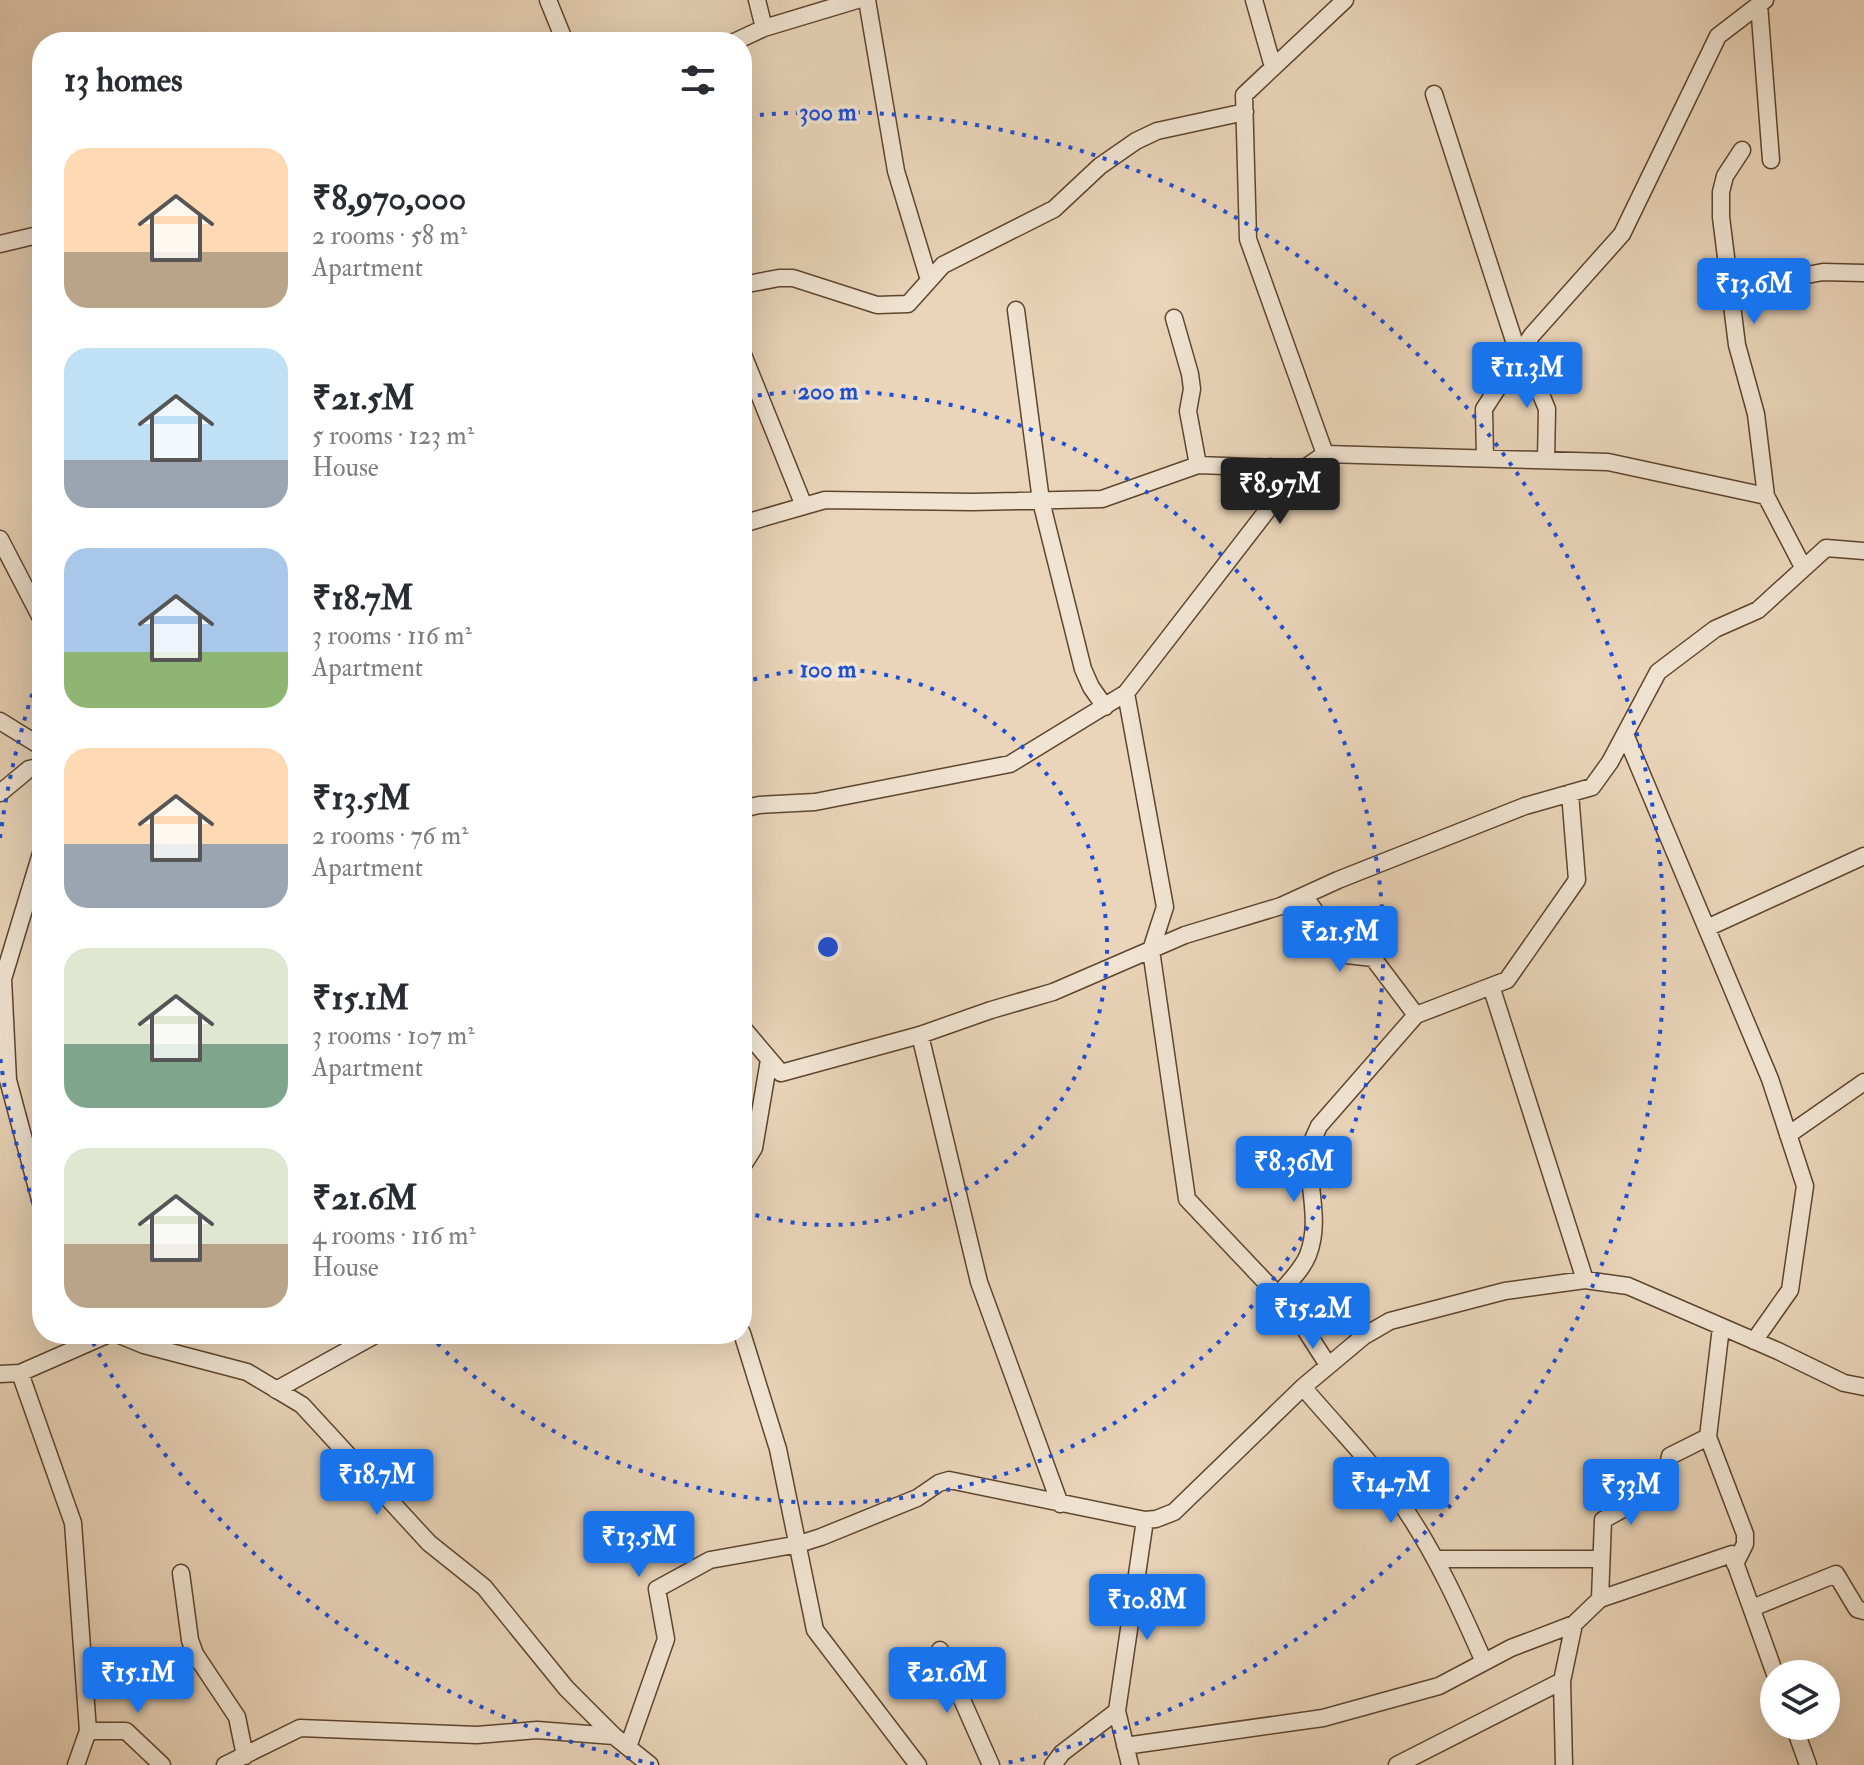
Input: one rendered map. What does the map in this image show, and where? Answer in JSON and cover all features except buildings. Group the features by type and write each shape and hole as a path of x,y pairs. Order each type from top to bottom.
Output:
{"street":[{"path":"548,0 561,32"},
{"path":"757,0 764,28"},
{"path":"752,34 857,0"},
{"path":"867,0 896,171 929,280"},
{"path":"1254,0 1273,67"},
{"path":"1325,454 1248,239 1244,95 1345,0"},
{"path":"1762,2 1771,160"},
{"path":"1485,458 1484,409 1532,335 1622,234 1718,36 1762,2"},
{"path":"1434,94 1519,356 1547,409 1546,460"},
{"path":"752,283 793,278 877,305 908,304 953,258 1054,209 1100,166 1136,141 1157,131 1245,112"},
{"path":"1742,150 1725,176 1721,192 1721,217 1737,345 1756,414 1766,496 1803,567"},
{"path":"0,244 32,236"},
{"path":"1728,279 1785,279 1823,272 1864,273"},
{"path":"1016,310 1041,501 1083,669 1105,707"},
{"path":"1174,318 1190,374 1192,389 1188,411 1198,465"},
{"path":"752,377 804,506"},
{"path":"752,521 825,500 1102,499 1198,465 1303,469 1325,454 1608,462 1766,496"},
{"path":"752,807 815,802 1010,764 1105,707 1126,693 1277,496 1270,467"},
{"path":"0,539 32,601"},
{"path":"752,1039 781,1073 920,1035 1053,992 1185,935 1281,906 1525,806 1592,787 1610,762 1658,672 1715,629 1758,610 1826,548 1864,551"},
{"path":"1126,693 1165,907 1151,950 1187,1199 1294,1312 1328,1365"},
{"path":"0,721 32,741"},
{"path":"1625,734 1770,1079 1805,1186 1790,1290 1754,1341"},
{"path":"0,793 32,768"},
{"path":"1278,1295 1301,1268 1313,1236 1311,1144 1319,1126 1416,1015 1507,980 1577,880 1570,793"},
{"path":"1707,928 1864,856"},
{"path":"32,883 3,979 8,1080 32,1170"},
{"path":"1304,896 1347,955 1373,958 1416,1015"},
{"path":"1491,986 1585,1280"},
{"path":"920,1035 979,1282 1060,1504"},
{"path":"752,1151 769,1060"},
{"path":"1788,1135 1864,1082"},
{"path":"628,1747 666,1639 657,1589 710,1560 799,1544 917,1498 949,1480 1060,1504 1145,1520 1156,1519 1174,1512 1328,1365 1364,1336 1390,1321 1505,1291 1585,1280 1628,1286 1844,1383 1864,1387"},
{"path":"1721,1327 1708,1437 1745,1534 1745,1544 1735,1564"},
{"path":"76,1765 88,1731 73,1523 6,1371 81,1344"},
{"path":"142,1344 247,1372 302,1405 429,1543 484,1587 566,1688 614,1736 650,1765"},
{"path":"276,1390 359,1344"},
{"path":"745,1344 778,1449 815,1630 918,1765"},
{"path":"1303,1387 1397,1498 1435,1559 1484,1662"},
{"path":"1600,1599 1603,1520 1663,1487 1670,1456 1708,1437"},
{"path":"1130,1765 1117,1711 1145,1520"},
{"path":"1125,1746 1323,1718 1439,1686 1511,1648 1574,1624 1600,1599 1732,1554 1770,1660"},
{"path":"1435,1559 1601,1559"},
{"path":"181,1573 190,1640 195,1654 237,1717 245,1756"},
{"path":"1752,1608 1836,1574 1857,1609 1864,1611"},
{"path":"1564,1765 1562,1681 1574,1624"},
{"path":"940,1650 991,1765"},
{"path":"1397,1765 1562,1681"},
{"path":"1053,1765 1062,1753 1117,1711"},
{"path":"225,1765 300,1728 477,1735 537,1730 614,1736"},
{"path":"88,1731 126,1731 162,1765"},
{"path":"1799,1740 1808,1765"}]}
